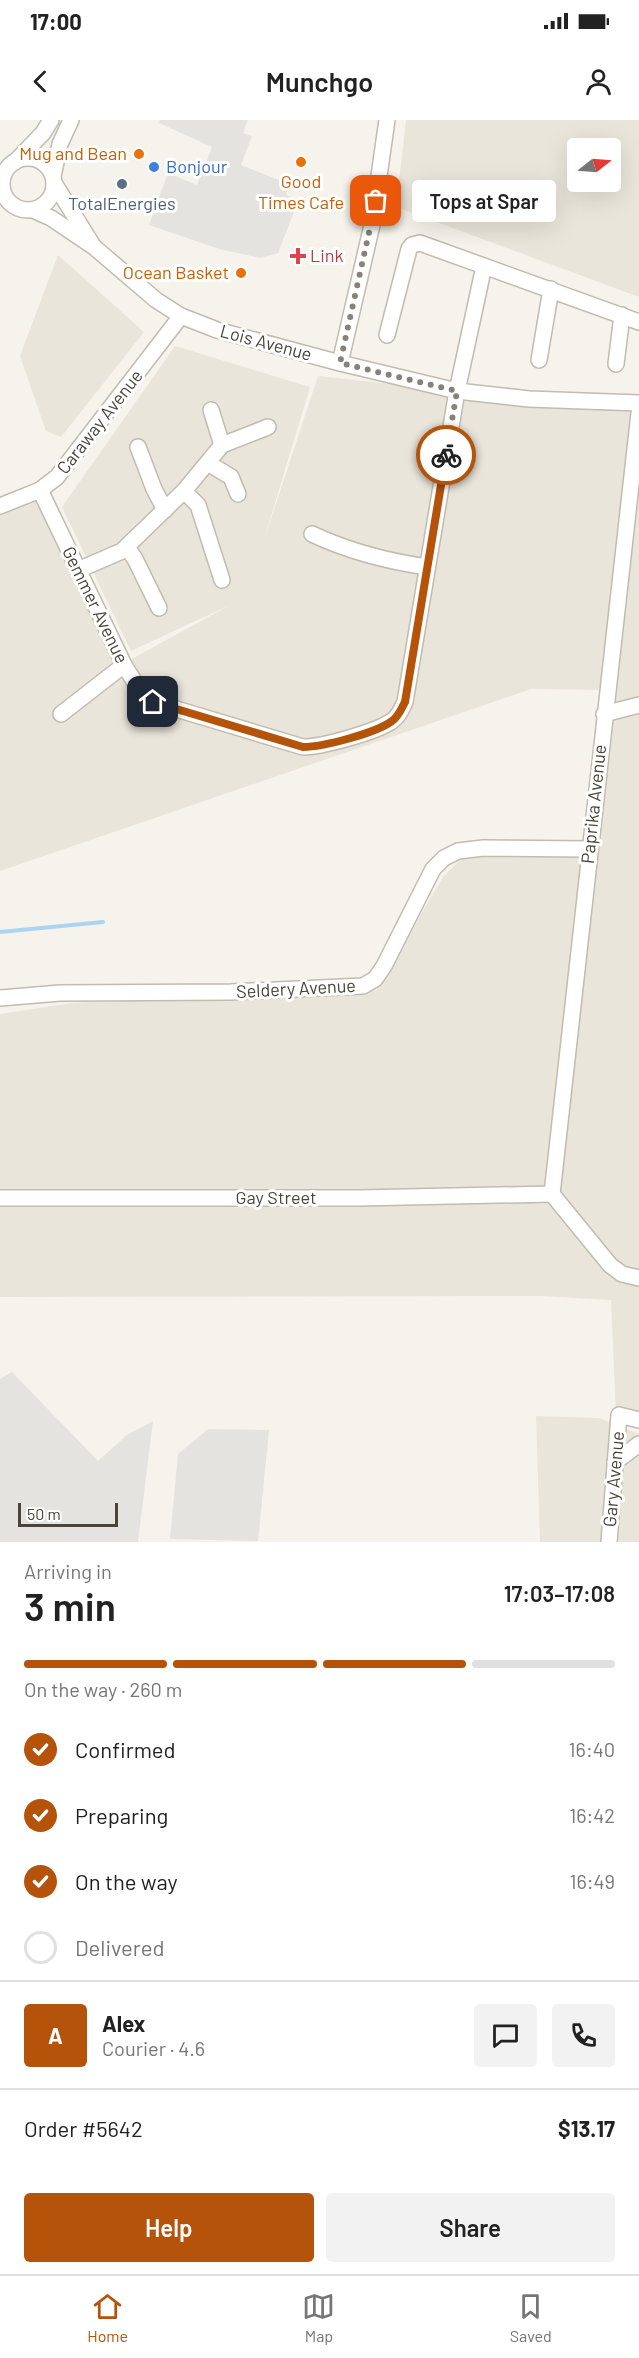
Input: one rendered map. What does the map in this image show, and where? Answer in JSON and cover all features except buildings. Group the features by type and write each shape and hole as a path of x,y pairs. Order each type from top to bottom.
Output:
{"street":[{"path":"17,208 11,204 4,192 2,179 6,171 43,133 51,120"},
{"path":"0,209 33,210 49,201 60,144 71,120"},
{"path":"340,363 372,225 387,120"},
{"path":"15,162 22,159 37,160 49,169 54,179"},
{"name":"Lois Avenue","path":"54,179 94,247"},
{"name":"Lois Avenue","path":"33,210 51,218 94,247 156,300 181,316 217,330 457,391 529,399 639,403"},
{"path":"387,335 409,249 412,245 420,243 639,322"},
{"name":"Gemmer Avenue","path":"40,490 124,666 141,692 153,702 286,744 303,747 327,745 390,723 399,714 405,702 457,391 484,266"},
{"path":"539,360 551,289"},
{"path":"616,364 622,315"},
{"name":"Caraway Avenue","path":"0,506 40,490 57,477 181,316"},
{"path":"211,410 222,445"},
{"name":"Paprika Avenue","path":"552,1194 639,413"},
{"path":"78,570 120,553 127,547 184,491 222,445 268,427"},
{"path":"138,447 153,489 165,510"},
{"path":"207,463 231,477 238,494"},
{"path":"184,491 198,505 222,580"},
{"path":"312,534 344,549 374,558 427,567"},
{"path":"127,547 159,608"},
{"path":"61,714 124,666"},
{"path":"604,714 639,705"},
{"name":"Seldery Avenue","path":"0,998 53,993 231,992 363,986 375,979 384,966 433,869 444,858 458,851 483,848 589,849"},
{"path":"552,1194 610,1265 622,1274 639,1278"},
{"name":"Gay Street","path":"0,1198 358,1198 552,1194"},
{"name":"Gary Avenue","path":"609,1542 619,1415 639,1420"},
{"path":"615,1462 639,1444"}],"shaded area":[{"path":"160,120 248,120 243,133 252,136 241,165 289,184 286,195 299,199 278,253 260,258 219,249 149,225 168,173 197,185 212,147 159,123"},
{"path":"406,120 639,120 639,297 396,207"},
{"path":"58,255 144,332 61,437 46,431 20,356"},
{"path":"175,346 310,387 263,543 318,376 526,398 639,402 639,1422 616,1415 611,1300 541,1296 0,1297 0,1014 72,1003 376,990 443,877 473,847 585,848 605,690 531,689 0,871 0,512 44,496 119,666 230,605 131,651 62,507"},
{"path":"12,1372 98,1461 127,1435 153,1421 138,1542 0,1542 0,1379"},
{"path":"536,1416 599,1418 639,1434 639,1542 540,1542"},
{"path":"208,1429 269,1430 258,1541 170,1539 178,1454"}],"waterway":[{"path":"0,932 103,922"}],"way so far":[{"path":"376,201 340,363 457,391 446,455"}],"place":[{"name":"Mug and Bean","path":"139,154"},
{"name":"Good Times Cafe","path":"301,162"},
{"name":"Bonjour","path":"154,167"},
{"name":"TotalEnergies","path":"122,184"},
{"name":"Tops at Spar","path":"376,201"},
{"name":"Link","path":"298,256"},
{"name":"Ocean Basket","path":"241,273"}],"route":[{"path":"153,702 286,744 303,747 327,745 390,723 399,714 405,702 446,455"}]}
